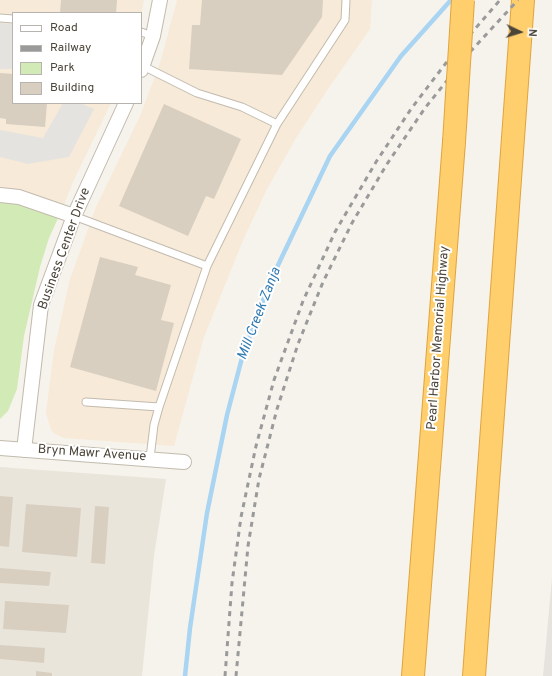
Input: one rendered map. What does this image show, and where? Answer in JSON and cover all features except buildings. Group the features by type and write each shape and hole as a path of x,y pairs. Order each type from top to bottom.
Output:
{"highway":[{"name":"Pearl Harbor Memorial Highway","path":"413,676 454,142 463,0"},
{"path":"474,676 523,0"},
{"path":"408,676 418,596"}],"street":[{"path":"142,68 147,34 160,0"},
{"name":"Business Center Drive","path":"24,450 41,305 74,216 126,104"},
{"path":"0,195 19,197 74,216"},
{"name":"Bryn Mawr Avenue","path":"0,448 150,458 184,462"}],"lane":[{"path":"150,458 154,426 159,407 207,266 277,124 345,20 346,0"},
{"path":"0,18 12,19"},
{"path":"142,68 197,93 242,107 277,124"},
{"path":"74,216 207,266"},
{"path":"86,402 159,407"}],"shaded area":[{"path":"0,0 144,0 142,12 12,12 12,104 111,104 73,182 64,205 0,200"},
{"path":"177,0 372,0 370,29 296,138 267,189 244,238 204,337 174,446 64,438 55,434 51,430 46,413 54,350 70,279 96,207 140,116 160,63"},
{"path":"0,23 12,24 12,69 0,69"},
{"path":"62,104 82,104 94,109 69,157 28,164 0,157 0,130 43,138"},
{"path":"0,467 166,479 154,556 142,676 0,676"},
{"path":"552,578 552,676 543,676"}],"green space":[{"path":"0,200 64,205 49,238 40,267 24,336 17,389 8,411 0,419"}],"waterway":[{"name":"Mill Creek Zanja","path":"185,676 190,628 207,513 227,415 243,354 270,282 330,156 401,56 451,0"}],"railway":[{"path":"225,676 232,583 241,517 256,446 274,380 303,301 335,232 376,162 411,109 449,59 500,0"},
{"path":"236,676 248,546 259,479 277,409 298,344 323,282 352,223 387,164 425,108 470,52 518,0"}]}
